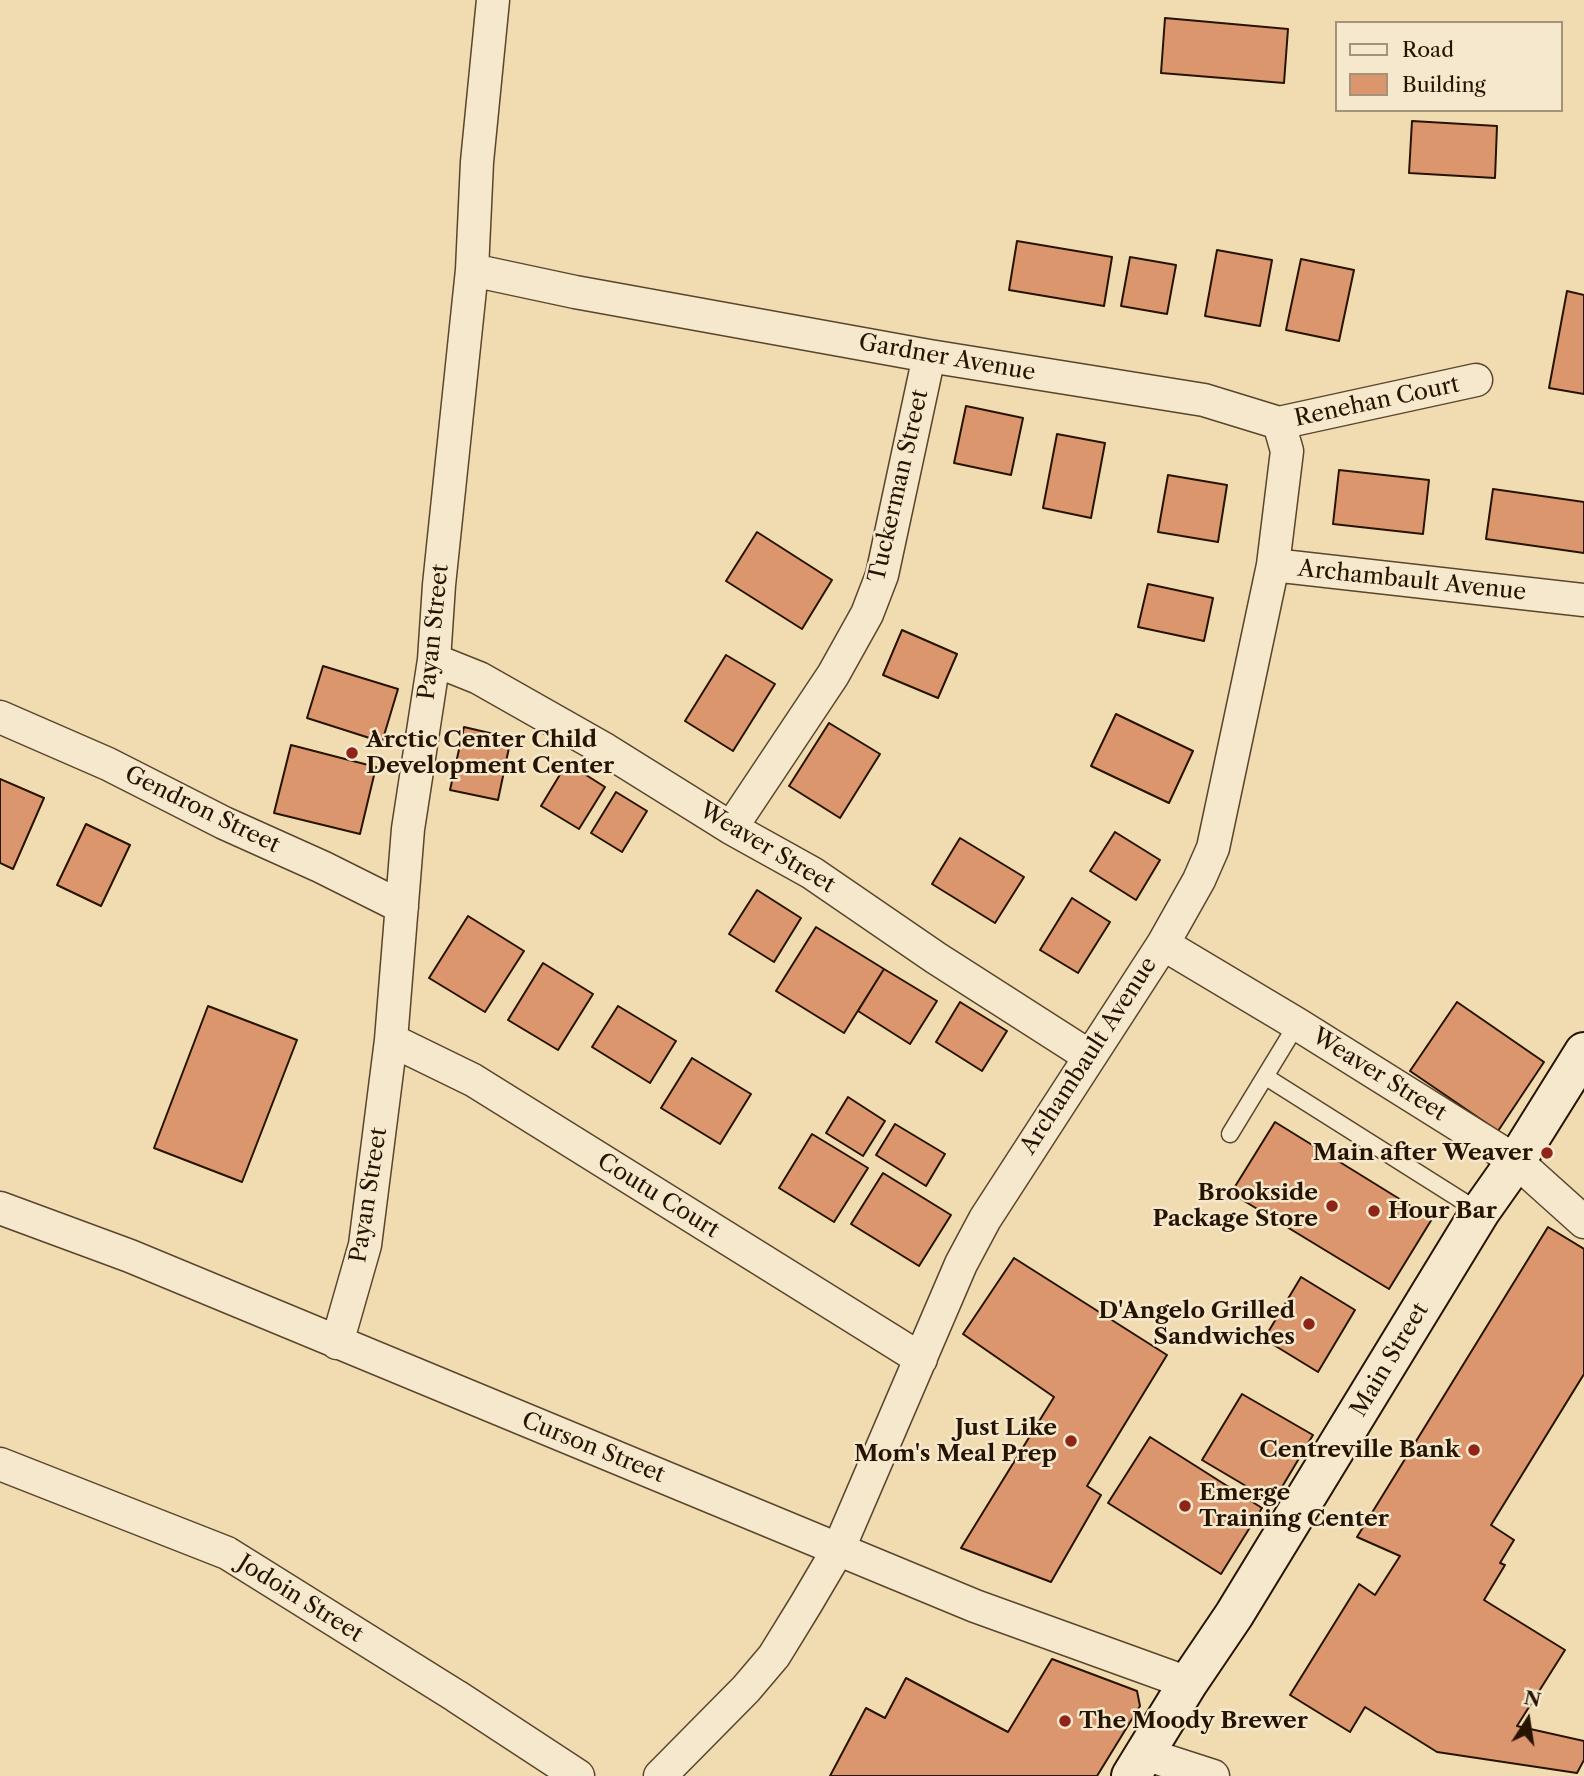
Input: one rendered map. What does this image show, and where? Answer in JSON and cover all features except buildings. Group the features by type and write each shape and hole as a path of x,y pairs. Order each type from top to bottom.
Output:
{"main road":[{"name":"Main Street","path":"1138,1765 1234,1615 1480,1212 1516,1161 1584,1052"}],"street":[{"name":"Payan Street","path":"337,1343 365,1245 391,1040 408,829 434,660 472,270 477,162 493,0"},
{"name":"Gardner Avenue","path":"472,270 575,292 929,356 1204,401 1279,423"},
{"name":"Tuckerman Street","path":"731,828 833,676 867,614 882,575 929,356"},
{"name":"Renehan Court","path":"1279,423 1476,380"},
{"path":"1273,565 1287,451 1279,423"},
{"name":"Archambault Avenue","path":"660,1776 746,1689 774,1656 839,1548 961,1264 985,1219 1163,943 1199,880 1213,848 1273,565 1584,600"},
{"name":"Weaver Street","path":"434,660 479,678 812,873 936,958 1089,1056"},
{"name":"Gendron Street","path":"0,718 108,764 224,824 322,867 402,907"},
{"name":"Weaver Street","path":"1163,943 1516,1161 1584,1222"},
{"name":"Coutu Court","path":"391,1040 473,1080 920,1359"},
{"name":"Curson Street","path":"0,1208 130,1256 975,1606 1188,1683"},
{"name":"Jodoin Street","path":"0,1464 227,1553 457,1696 578,1776"},
{"path":"1138,1765 1213,1776"}],"lane":[{"path":"1230,1134 1297,1024"},
{"path":"1266,1077 1480,1212"}],"place":[{"name":"Arctic Center Child Development Center","path":"352,753"},
{"name":"Main after Weaver","path":"1547,1153"},
{"name":"Brookside Package Store","path":"1332,1206"},
{"name":"Hour Bar","path":"1374,1211"},
{"name":"D'Angelo Grilled Sandwiches","path":"1309,1324"},
{"name":"Just Like Mom's Meal Prep","path":"1071,1441"},
{"name":"Centreville Bank","path":"1474,1450"},
{"name":"Emerge Training Center","path":"1185,1506"},
{"name":"The Moody Brewer","path":"1065,1721"}]}
